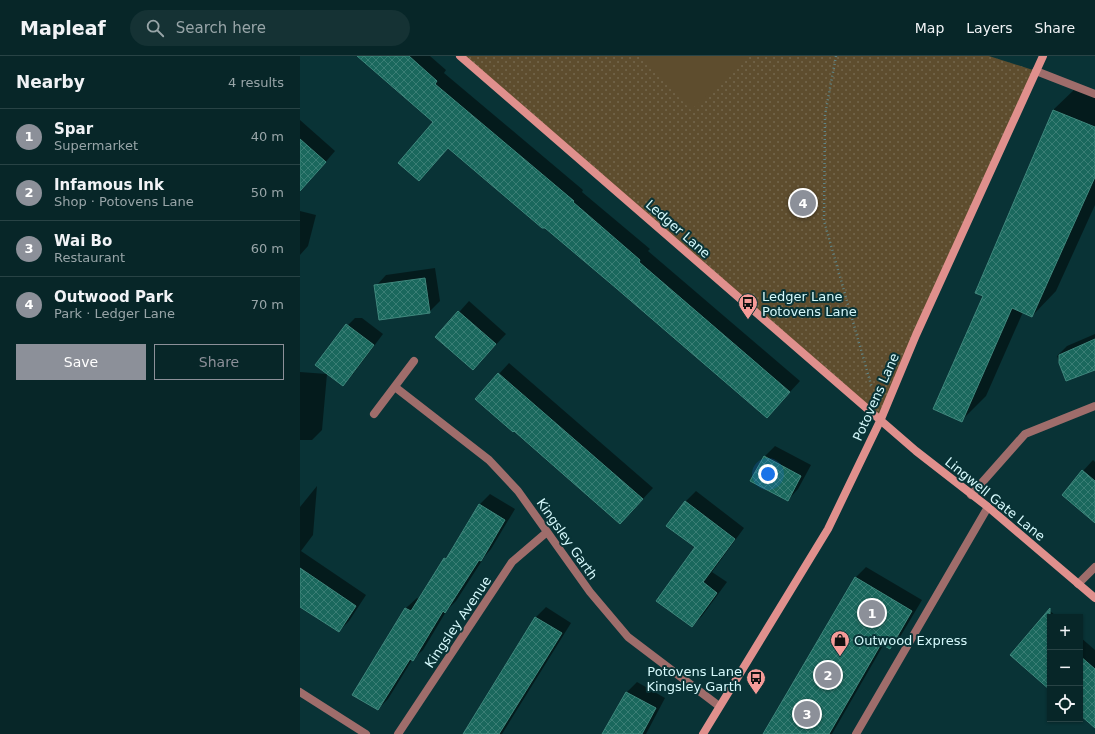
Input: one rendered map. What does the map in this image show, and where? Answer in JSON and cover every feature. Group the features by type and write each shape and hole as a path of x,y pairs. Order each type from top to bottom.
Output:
{"street":[{"name":"Potovens Lane","path":"703,734 828,529 881,419 916,335 1043,56"},
{"name":"Ledger Lane","path":"463,57 881,419"},
{"path":"1036,71 1095,94"},
{"path":"374,414 414,361"},
{"name":"Kingsley Garth","path":"395,387 489,460 518,491 590,592 628,637 719,706"},
{"path":"972,495 1025,434 1095,406"},
{"name":"Lingwell Gate Lane","path":"881,419 916,451 988,507 1095,598"},
{"path":"856,734 988,507"},
{"name":"Kingsley Avenue","path":"398,734 512,562 547,532"},
{"path":"1078,584 1095,566"},
{"path":"300,692 366,734"}],"path":[{"path":"836,56 825,115 824,221 872,389"}],"shaded area":[{"path":"460,56 989,56 1036,71 881,419"},
{"path":"639,56 749,56 691,110"}],"building":[{"path":"357,56 409,56 437,81 435,84 574,201 573,202 640,260 639,262 790,392 767,418 616,288 545,228 542,228 448,148 419,181 398,163 433,122"},
{"path":"1053,110 1095,127 1095,177 1032,317 1012,308 962,422 933,409 983,296 975,293"},
{"path":"300,139 326,162 300,191"},
{"path":"425,278 430,313 379,320 374,285"},
{"path":"458,311 496,344 473,370 435,337"},
{"path":"346,324 374,345 343,386 315,365"},
{"path":"1095,339 1095,370 1066,381 1059,363 1059,355"},
{"path":"498,373 643,499 620,524 514,431 513,432 475,399"},
{"path":"764,456 801,476 788,501 750,481"},
{"path":"1082,470 1095,481 1095,523 1062,495"},
{"path":"685,501 735,539 703,582 717,593 692,627 656,601 695,547 666,526"},
{"path":"479,504 505,520 481,561 479,560 445,613 443,611 413,661 410,659 378,710 352,695 405,608 411,611 444,558 446,559"},
{"path":"300,568 356,606 339,632 300,607"},
{"path":"855,577 912,611 890,649 881,644 829,734 763,734"},
{"path":"1050,608 1050,614 1047,614 1047,687 1010,655"},
{"path":"535,617 562,633 499,734 463,734"},
{"path":"1083,659 1095,669 1095,728 1083,718"},
{"path":"626,692 656,708 642,734 602,734"}],"place":[{"name":"Outwood Park","path":"803,203"},
{"name":"Ledger Lane Potovens Lane","path":"748,320"},
{"name":"Spar","path":"872,613"},
{"name":"Outwood Express","path":"840,657"},
{"name":"Infamous Ink","path":"828,675"},
{"name":"Potovens Lane Kingsley Garth","path":"756,695"},
{"name":"Wai Bo","path":"807,714"}]}
